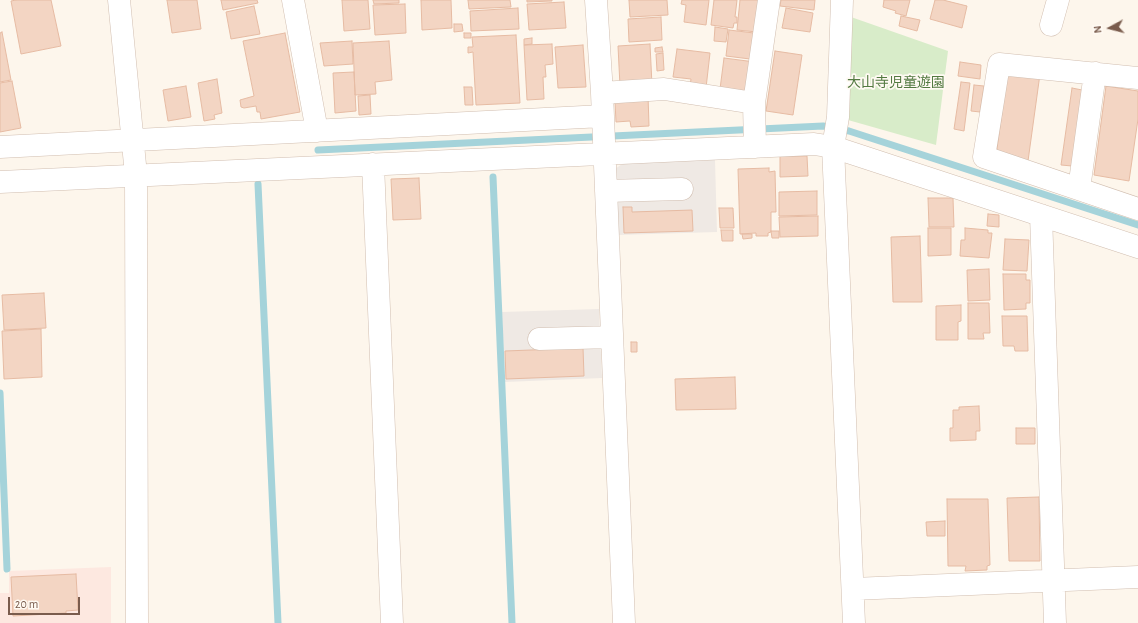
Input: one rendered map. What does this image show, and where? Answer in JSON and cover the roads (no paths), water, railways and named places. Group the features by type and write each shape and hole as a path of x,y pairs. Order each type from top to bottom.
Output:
{"street":[{"path":"119,0 134,140 136,175 137,623"},
{"path":"293,0 317,131"},
{"path":"596,0 604,135 624,623"},
{"path":"755,127 769,0"},
{"path":"842,0 835,134 854,623"},
{"path":"1051,25 1058,0"},
{"path":"1138,78 999,64 984,157 1138,209"},
{"path":"1079,189 1095,74"},
{"path":"602,93 664,89 755,127 814,144 835,134 1041,215 1138,247"},
{"path":"0,147 317,131 604,135 755,127"},
{"path":"0,182 373,164 604,135"},
{"path":"373,164 392,623"},
{"path":"606,191 682,188"},
{"path":"1041,215 1055,623"},
{"path":"539,339 612,337"},
{"path":"853,589 1138,577"}],"waterway":[{"path":"318,150 823,126 849,131 1138,225"},
{"path":"493,177 512,623"},
{"path":"258,184 278,623"},
{"path":"0,393 7,569"}],"park label":[{"name":"大山寺児童遊園","path":"896,83"}]}
